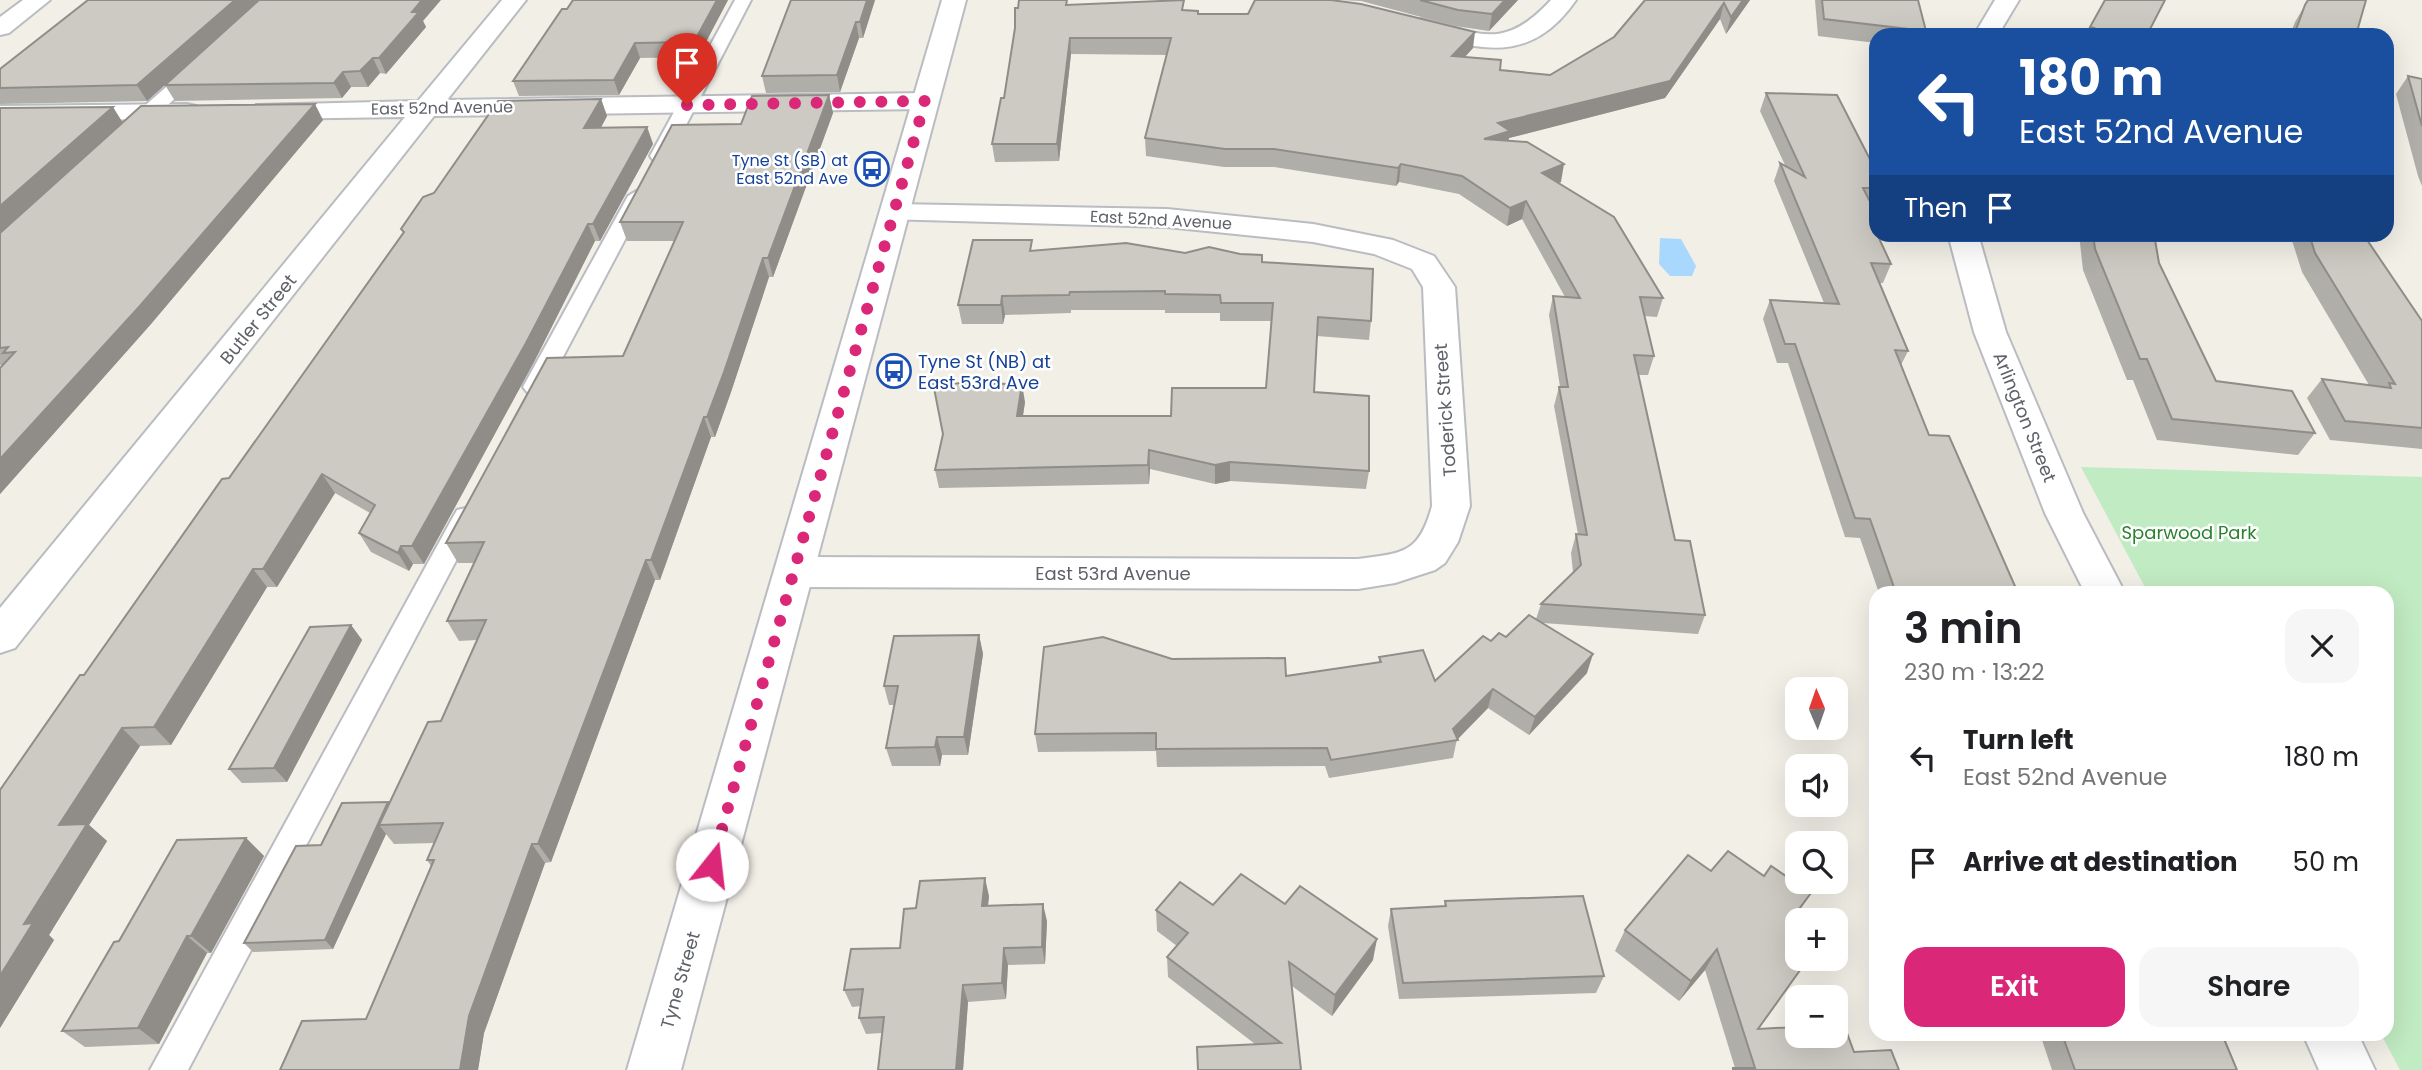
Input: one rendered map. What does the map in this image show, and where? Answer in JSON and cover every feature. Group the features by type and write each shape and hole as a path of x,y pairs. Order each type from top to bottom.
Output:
{"street":[{"path":"0,28 38,0"},
{"name":"Butler Street","path":"0,638 514,0"},
{"name":"Tyne Street","path":"654,1070 954,0"},
{"path":"1398,20 1486,42 1517,38 1537,30 1564,0"},
{"path":"1990,28 2007,0"},
{"name":"East 52nd Avenue","path":"244,111 925,101"},
{"path":"0,114 217,111"},
{"name":"East 52nd Avenue","path":"895,212 1167,218 1313,233 1382,246 1423,263"},
{"name":"Arlington Street","path":"1965,242 1990,332 2064,513 2101,586"},
{"name":"Toderick Street","path":"1423,263 1439,287 1451,506 1446,532 1429,557"},
{"name":"East 53rd Avenue","path":"795,572 1358,574 1397,569 1429,557"},
{"path":"2333,1041 2348,1070"}],"lane":[{"path":"525,406 743,0"},
{"path":"119,140 211,56"},
{"path":"168,1070 479,492"}],"green space":[{"name":"Sparwood Park","path":"2081,467 2422,477 2422,1070 2400,1070 2385,1041 2394,1041 2394,586 2144,586"}],"water":[{"path":"1660,238 1681,239 1696,266 1692,276 1670,276 1659,264"}],"building":[{"path":"88,0 235,0 137,85 0,88 0,69"},
{"path":"259,0 422,0 412,12 419,12 379,58 373,58 360,71 343,72 334,83 165,85"},
{"path":"573,0 717,0 694,42 635,43 614,80 513,81 562,9 567,9"},
{"path":"791,0 867,0 837,75 762,76"},
{"path":"1019,0 1067,0 1066,5 1184,0 1182,10 1198,11 1198,14 1248,14 1255,0 1331,0 1361,4 1475,32 1452,56 1501,60 1500,70 1550,75 1614,37 1645,0 1743,0 1731,17 1724,3 1670,81 1498,123 1510,131 1484,139 1527,142 1564,164 1542,173 1614,217 1663,298 1640,297 1654,356 1634,355 1675,540 1690,541 1705,615 1541,604 1581,565 1576,534 1587,535 1559,387 1568,387 1553,296 1580,298 1526,201 1510,208 1462,176 1401,164 1398,168 1274,149 1225,149 1145,138 1171,38 1070,38 1057,144 992,144 1001,98 1004,98 1015,28 1015,8 1018,8"},
{"path":"1420,0 1505,0 1492,14 1458,10"},
{"path":"1822,0 1918,0 1925,28 1900,28 1824,19"},
{"path":"2105,0 2165,0 2151,28 2090,27"},
{"path":"2308,0 2366,0 2358,28 2297,28"},
{"path":"2408,76 2422,79 2422,126"},
{"path":"1766,93 1837,95 1869,157 1869,188 1863,188 1869,200 1869,242 1881,242 1891,264 1871,263 1908,351 1895,350 1929,435 1949,436 2015,586 1894,586 1870,519 1855,518 1795,344 1785,344 1770,300 1839,304 1780,163 1805,177"},
{"path":"829,95 768,258 763,258 724,372 707,417 704,417 651,560 646,560 538,844 532,844 469,1016 460,1070 280,1070 302,1021 366,1019 434,860 427,860 443,823 379,825 428,722 441,721 486,620 447,621 484,542 446,543 547,358 623,356 683,222 620,222 672,125 741,124 752,96"},
{"path":"601,99 584,128 647,127 593,224 588,224 526,343 412,546 401,546 398,553 359,533 375,505 322,474 263,569 253,569 154,727 122,728 59,825 87,824 24,924 33,923 0,976 0,790 222,479 229,478 404,232 401,229 423,197 434,193 498,101"},
{"path":"315,104 139,307 0,459 0,368 15,352 3,353 8,347 0,348 0,233 141,106"},
{"path":"113,107 0,206 0,108"},
{"path":"973,240 1032,240 1030,251 1126,243 1185,253 1209,247 1240,254 1262,255 1262,262 1373,269 1371,321 1318,317 1314,392 1369,396 1369,471 1230,462 1215,465 1149,450 1148,465 935,470 943,434 933,383 1022,384 1017,416 1171,416 1172,388 1266,388 1273,303 1221,303 1220,295 1165,294 1165,291 1002,296 1001,305 958,305"},
{"path":"2094,242 2155,242 2159,263 2216,381 2292,391 2315,433 2172,419 2147,359 2140,359"},
{"path":"2312,242 2368,242 2422,321 2422,428 2345,421 2322,379 2391,388 2389,383 2395,384 2315,253"},
{"path":"1529,615 1593,654 1535,717 1493,689 1453,729 1458,740 1331,760 1327,748 1156,749 1156,733 1035,734 1044,647 1103,637 1172,659 1285,658 1286,676 1381,662 1379,657 1423,650 1435,681 1483,636 1491,641 1499,633 1506,637"},
{"path":"351,625 274,768 229,769 310,627"},
{"path":"979,635 964,737 937,737 935,747 886,748 898,686 884,686 894,636"},
{"path":"388,802 325,940 244,943 296,846 321,845 342,803"},
{"path":"246,838 191,936 187,936 138,1028 62,1031 114,942 119,941 177,840"},
{"path":"1728,851 1764,876 1771,866 1785,875 1785,894 1810,894 1800,908 1785,908 1785,971 1799,971 1789,985 1785,985 1785,991 1758,1029 1785,1028 1785,1048 1848,1048 1848,1036 1854,1052 1891,1050 1899,1070 1733,1070 1755,1068 1717,949 1691,981 1625,930 1688,855 1711,871"},
{"path":"1241,874 1285,904 1300,886 1377,939 1335,995 1289,962 1301,1070 1198,1070 1197,1047 1281,1043 1167,957 1188,933 1156,910 1180,882 1213,905"},
{"path":"985,878 982,906 1043,904 1042,947 1004,948 1002,983 963,985 956,1070 878,1070 884,1017 859,1018 863,989 844,990 851,949 900,948 904,909 916,908 920,881"},
{"path":"1583,896 1604,976 1403,983 1391,909 1446,906 1445,901"},
{"path":"2065,1041 2225,1041 2237,1070 2075,1070"}],"place":[{"name":"Tyne St (SB) at East 52nd Ave","path":"872,169"},
{"name":"Tyne St (NB) at East 53rd Ave","path":"894,371"}],"route":[{"path":"687,105 925,101 712,865"}]}
